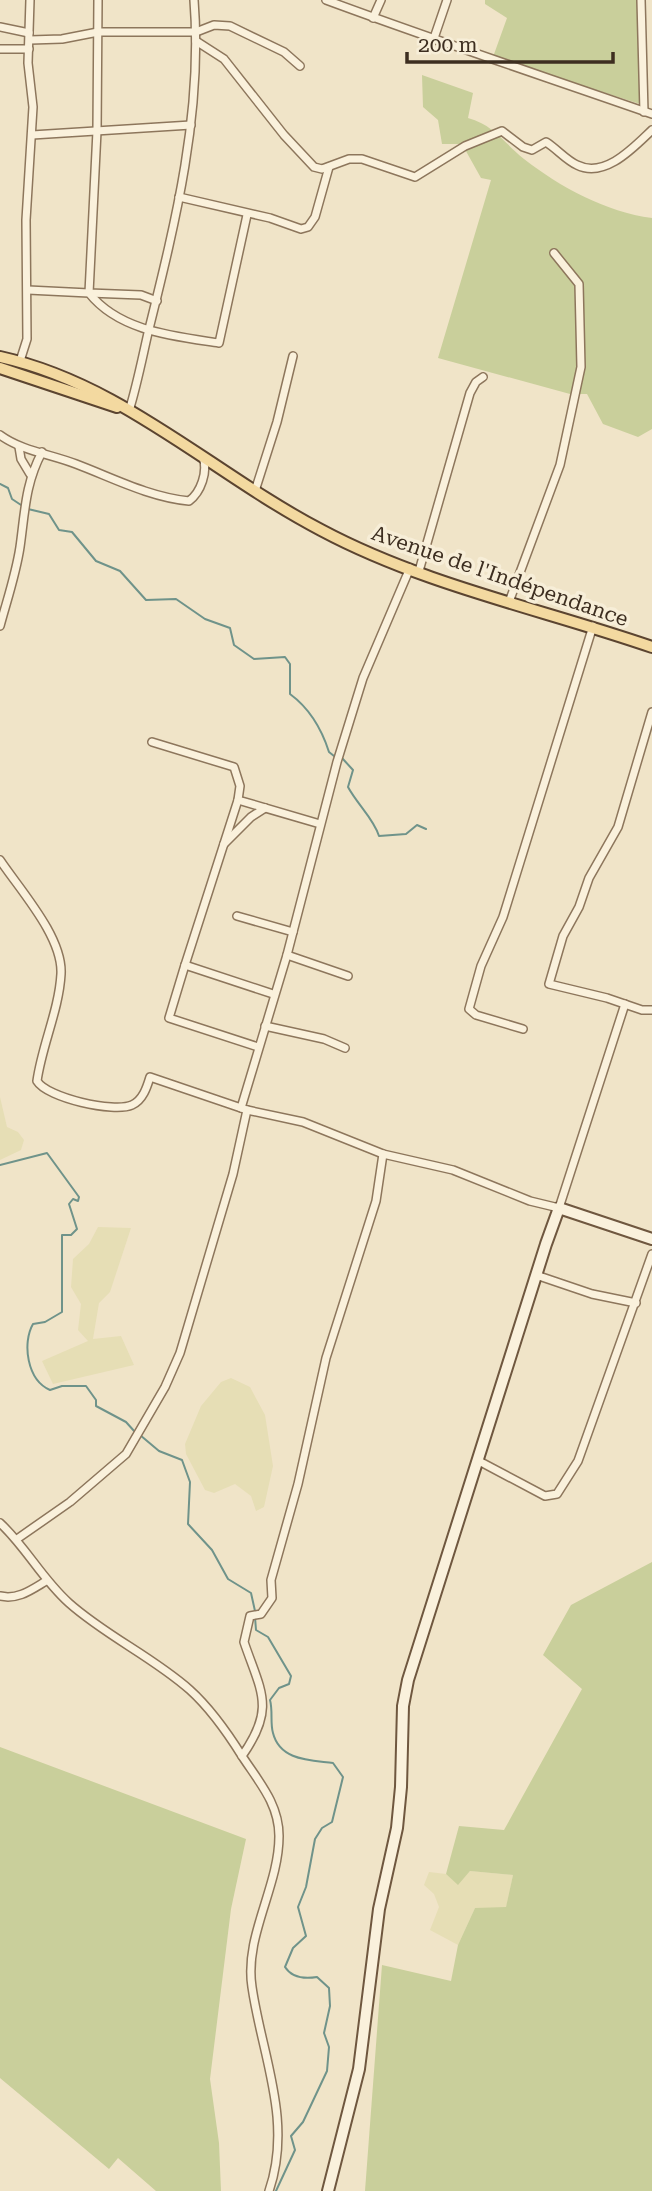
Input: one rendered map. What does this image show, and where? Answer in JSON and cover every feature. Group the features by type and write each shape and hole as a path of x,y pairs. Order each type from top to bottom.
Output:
{"main road":[{"name":"Avenue de l'Indépendance","path":"0,357 20,361 96,389 255,491 323,531 414,569 652,647"},
{"name":"Avenue de l'Indépendance","path":"0,368 126,409"}],"street":[{"path":"20,361 27,339 26,220 33,135 29,50 30,0"},
{"path":"89,293 97,131 98,0"},
{"path":"126,409 157,301 179,198 191,125 196,37 194,0"},
{"path":"326,0 433,41 593,92 648,113 641,0"},
{"path":"373,18 381,0"},
{"path":"433,41 447,0"},
{"path":"196,37 214,25 230,26 284,51 300,66"},
{"path":"0,27 30,36 62,39 98,32 196,37 224,59 307,162 314,167 329,166 349,159 362,159 415,177 465,146 502,131 523,147 532,150 546,142 576,165 591,169 608,165 627,153 652,130"},
{"path":"0,49 29,50"},
{"path":"33,135 191,125"},
{"path":"179,198 270,218 302,229 308,227 315,217 329,166"},
{"path":"89,293 113,315 149,331 219,343 247,215"},
{"path":"509,602 560,465 581,367 579,284 554,253"},
{"path":"28,290 141,295 157,301"},
{"path":"255,491 277,422 293,356"},
{"path":"18,1539 70,1502 126,1454 165,1387 180,1353 233,1174 258,1047 287,955 320,824 363,678 414,569 470,393 483,376"},
{"path":"0,435 19,447 42,452 154,496 189,501 199,489 205,468 202,457"},
{"path":"19,447 21,459 30,474"},
{"path":"0,626 16,565 24,495 30,474 42,452"},
{"path":"523,1029 475,1015 469,1009 481,966 507,906 593,626"},
{"path":"652,712 618,827 589,878 579,907 563,936 549,984 642,1010 652,1010"},
{"path":"152,741 234,767 240,786 238,800 169,1017 258,1047"},
{"path":"238,800 320,824"},
{"path":"221,847 239,827 265,808"},
{"path":"0,860 44,924 60,959 59,989 41,1053 37,1081 41,1088 72,1100 117,1107 132,1105 141,1098 150,1077 244,1109 303,1122 383,1154 453,1170 530,1201 652,1239"},
{"path":"237,916 293,932"},
{"path":"287,955 348,976"},
{"path":"185,965 273,994"},
{"path":"331,2188 359,2069 379,1909 397,1828 403,1706 408,1680 625,1004"},
{"path":"265,1026 324,1039 345,1048"},
{"path":"242,1756 255,1737 264,1713 258,1679 244,1642 250,1616 259,1615 272,1598 271,1580 298,1485 326,1358 376,1201 383,1154"},
{"path":"477,1460 545,1496 557,1494 578,1461 652,1254"},
{"path":"536,1275 592,1294 636,1303"},
{"path":"0,1523 18,1539 46,1581 90,1620 189,1689 233,1738 274,1806 279,1836 276,1867 256,1941 251,1986 277,2101 275,2158 269,2191"},
{"path":"0,1596 20,1596 46,1581"}],"shaded area":[{"path":"0,1097 7,1127 18,1132 24,1140 21,1150 0,1160"},
{"path":"98,1227 131,1228 110,1292 99,1303 93,1339 121,1336 134,1365 53,1384 42,1361 88,1341 78,1330 81,1304 71,1287 73,1259 89,1244"},
{"path":"231,1378 250,1387 265,1415 273,1466 264,1507 256,1511 251,1496 235,1484 214,1493 205,1490 186,1454 185,1444 201,1406 221,1382"},
{"path":"470,1871 513,1875 506,1908 475,1908 458,1945 430,1930 439,1907 434,1894 424,1885 429,1872 446,1874 458,1884"}],"green space":[{"path":"485,0 637,0 640,104 493,57 507,18 485,4"},
{"path":"422,75 473,93 468,118 492,130 524,159 553,179 601,204 652,218 652,429 638,437 603,424 587,394 570,394 438,358 491,180 481,178 462,144 442,144 438,120 423,107"},
{"path":"652,1562 652,2191 365,2191 382,1965 451,1981 458,1945 475,1908 506,1907 513,1875 470,1871 458,1885 446,1874 459,1826 504,1830 582,1689 543,1655 571,1605"},
{"path":"0,1747 246,1839 231,1909 210,2079 219,2143 221,2191 156,2191 118,2158 109,2169 0,2078"}],"waterway":[{"path":"0,484 8,488 12,499 21,505"},
{"path":"28,509 49,514 59,530 72,532 96,561 120,571 146,600 176,599 205,619 230,628 234,645 254,659 285,657 290,664 290,694 309,713 329,752 334,756"},
{"path":"342,758 353,770 348,787 379,836 406,834 417,825 426,829"},
{"path":"0,1165 47,1153 79,1197 78,1201 73,1199 69,1204 77,1229 71,1235 62,1235 62,1312 45,1322 33,1324 30,1332 27,1351 36,1378 50,1390 62,1386 86,1386 96,1400 96,1406 126,1422 135,1432"},
{"path":"140,1435 159,1451 182,1460 190,1482 188,1524 212,1550 228,1579 251,1593 255,1611"},
{"path":"255,1617 256,1630 268,1637 291,1676 289,1684 279,1688 270,1700 272,1729 277,1742 289,1754 306,1760 333,1763 343,1777 332,1822 322,1828 315,1839 306,1887 298,1907 306,1936 293,1948 285,1967 299,1977 317,1977 329,1988 330,2006 324,2033 329,2047 327,2071 303,2122 291,2136 295,2150 276,2191"}]}
